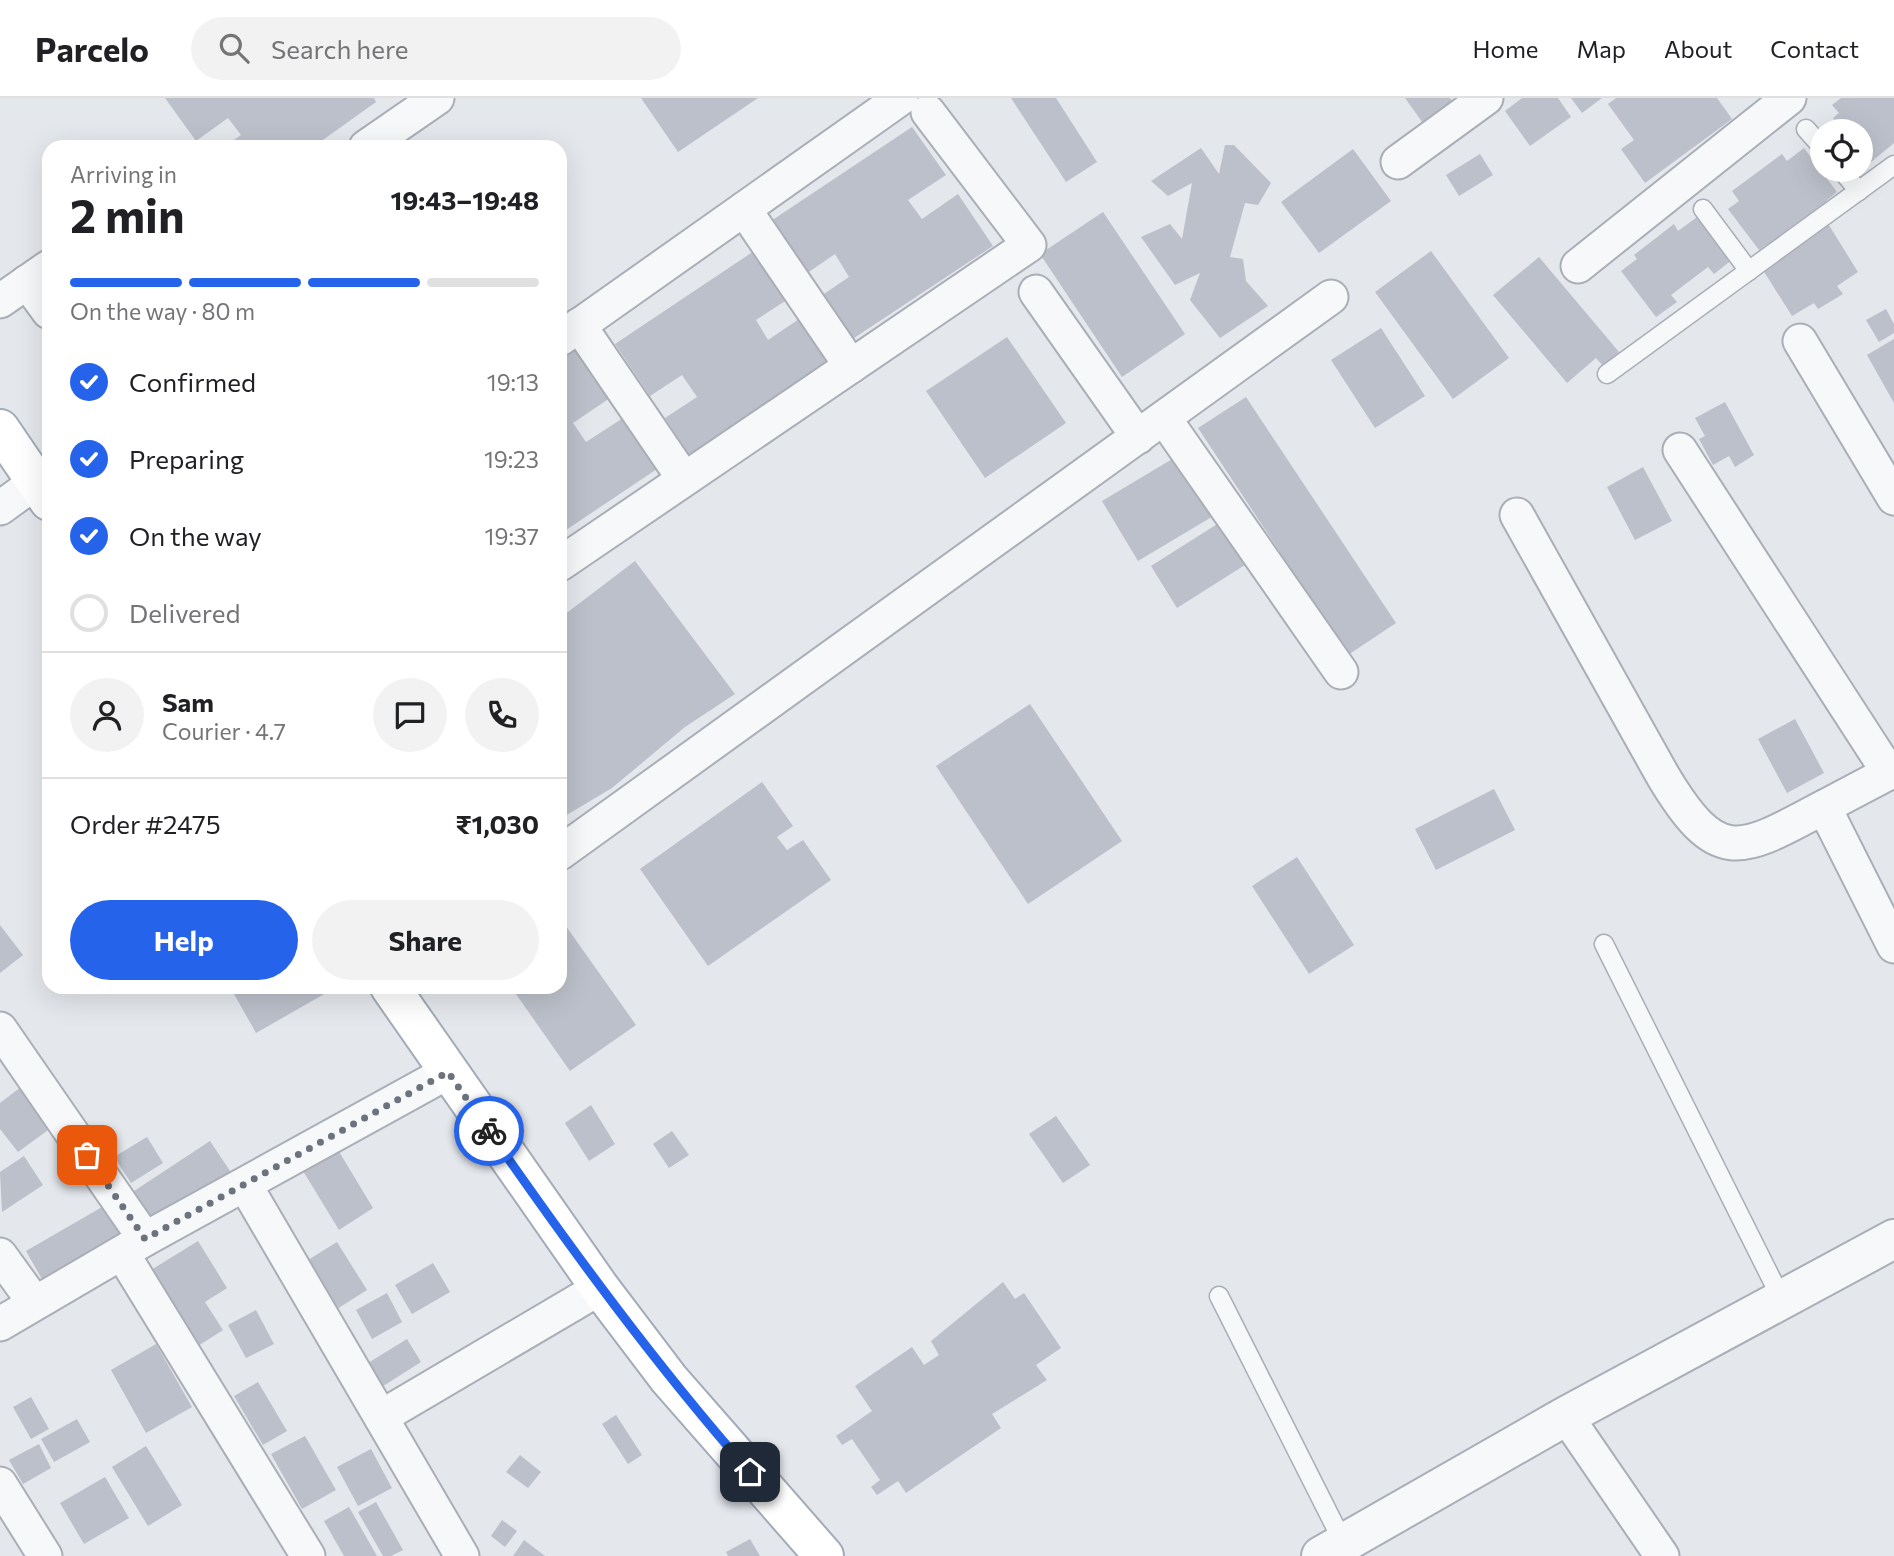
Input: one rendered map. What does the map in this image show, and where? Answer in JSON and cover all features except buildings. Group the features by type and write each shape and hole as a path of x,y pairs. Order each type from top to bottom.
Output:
{"main road":[{"path":"0,429 42,491"},
{"path":"395,994 600,1288 669,1379 824,1556"}],"street":[{"path":"372,140 399,109 437,98"},
{"path":"1398,162 1486,98"},
{"path":"1578,266 1789,98"},
{"path":"567,559 684,480 1029,245 923,102 744,209 569,332 684,480"},
{"path":"744,209 851,366"},
{"path":"0,301 38,275"},
{"path":"1036,292 1138,437"},
{"path":"567,848 1331,298"},
{"path":"1800,341 1894,498"},
{"path":"1164,418 1341,673"},
{"path":"1517,515 1682,809 1701,828 1722,843 1742,845 1765,839 1892,772 1680,450"},
{"path":"0,508 42,491"},
{"path":"1824,807 1894,946"},
{"path":"0,1029 133,1246 308,1556"},
{"path":"0,1324 133,1246 448,1072"},
{"path":"246,1185 462,1556"},
{"path":"1339,1552 1566,1416 1894,1239"},
{"path":"0,1255 34,1302"},
{"path":"381,1417 600,1288"},
{"path":"1566,1416 1662,1556"},
{"path":"0,1484 45,1556"}],"lane":[{"path":"1806,129 1810,134"},
{"path":"1606,374 1894,165"},
{"path":"1851,182 1858,191"},
{"path":"1703,209 1749,271"},
{"path":"1604,944 1782,1300"},
{"path":"1219,1296 1339,1552"}],"way so far":[{"path":"87,1155 145,1239 448,1072 489,1131"}],"route":[{"path":"489,1131 600,1288 669,1379 750,1472"}]}
